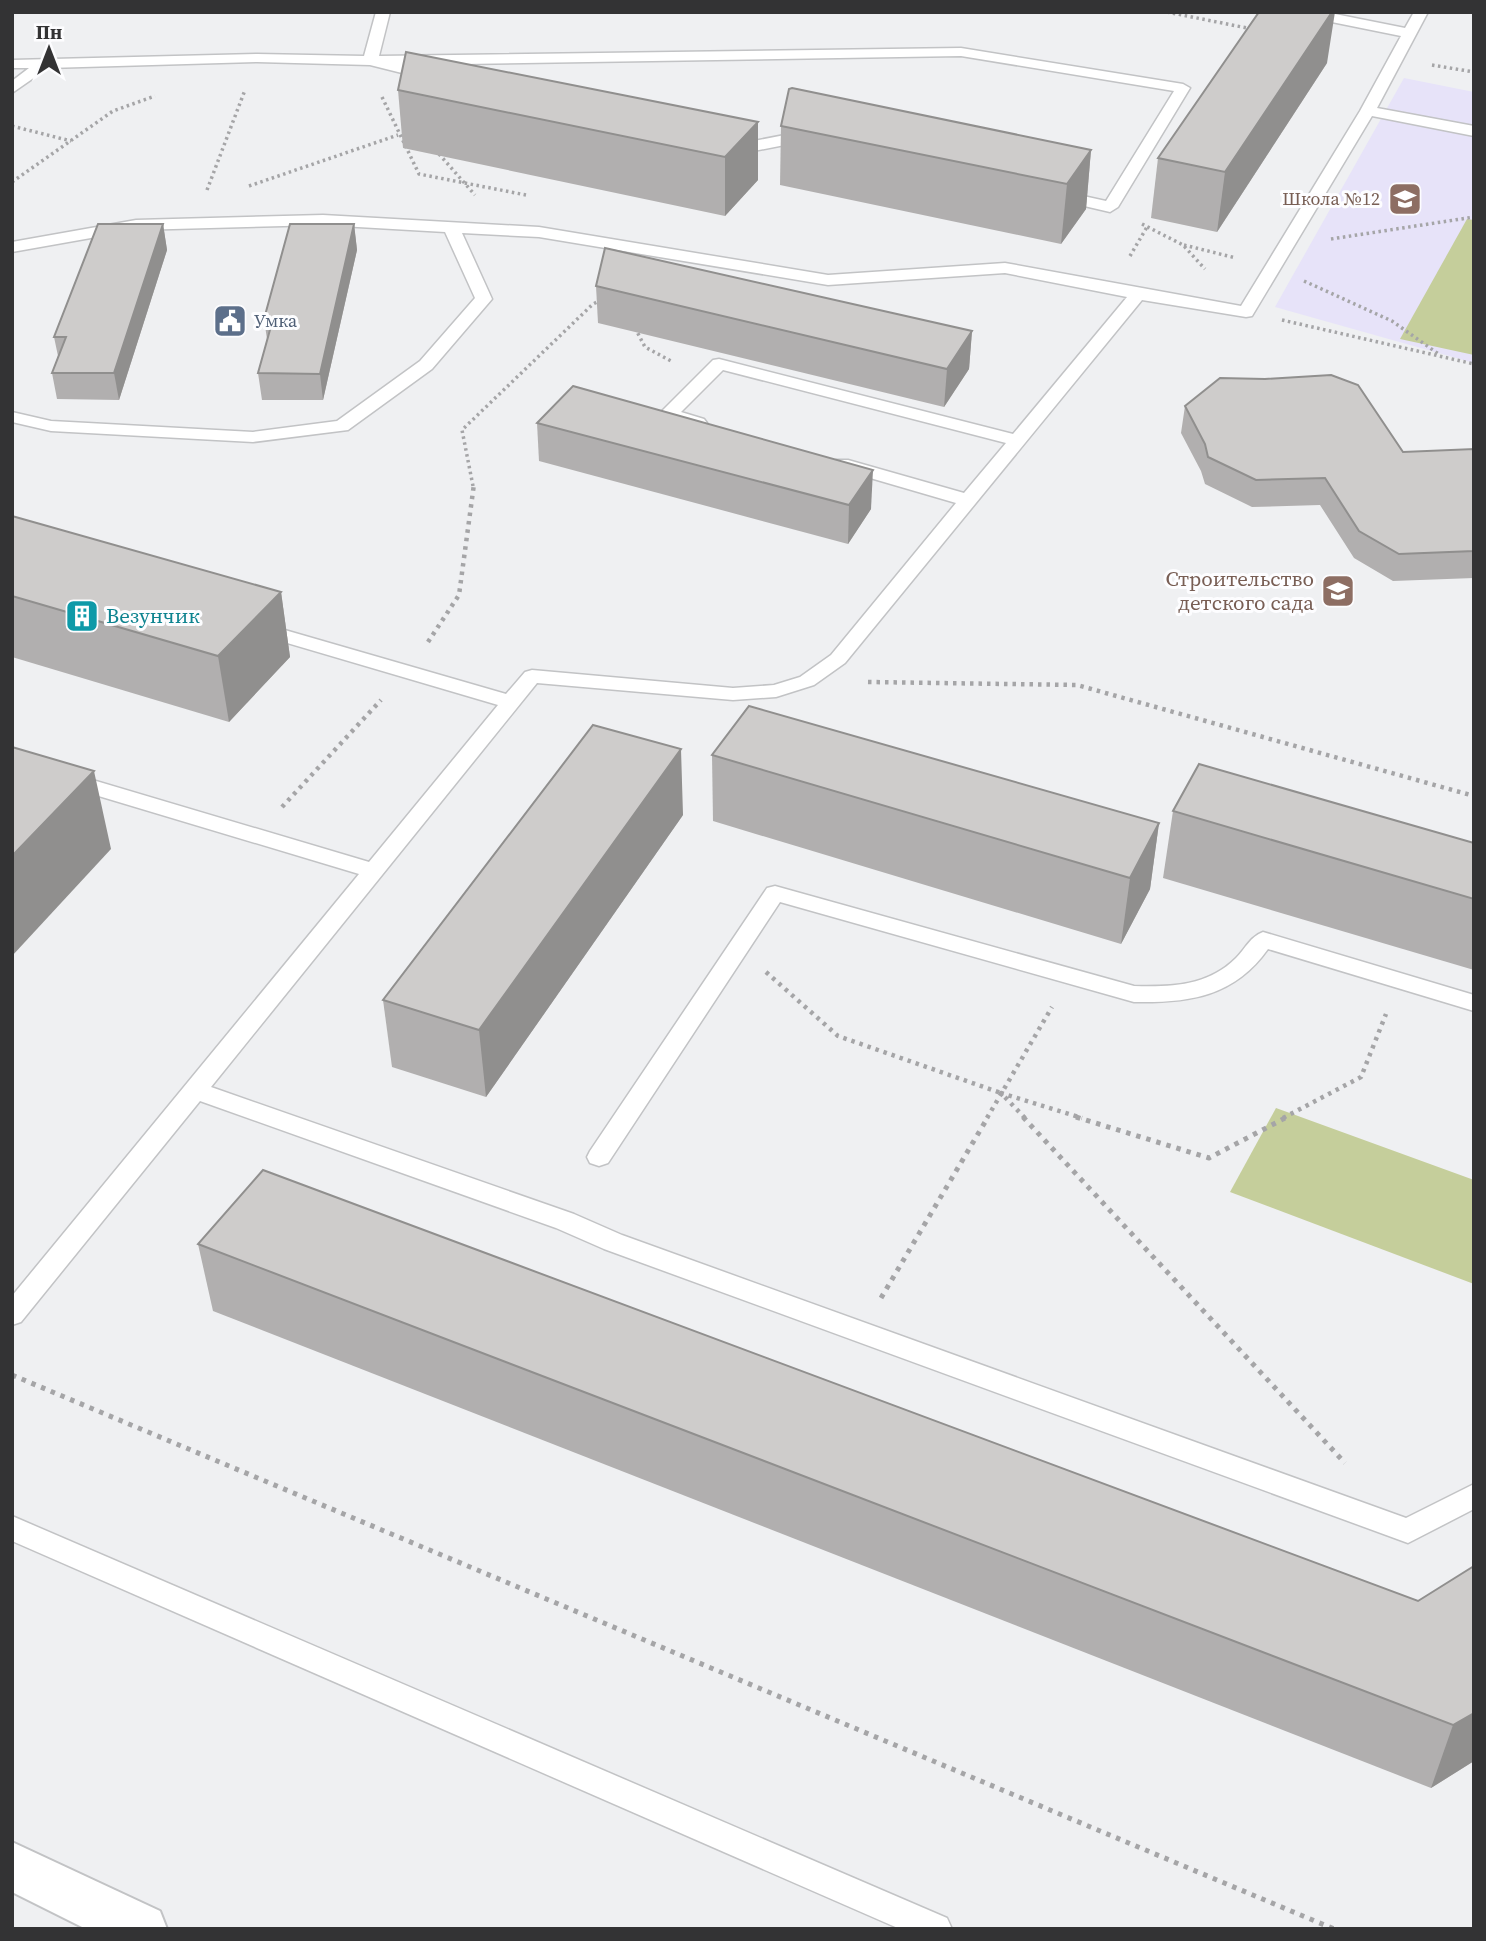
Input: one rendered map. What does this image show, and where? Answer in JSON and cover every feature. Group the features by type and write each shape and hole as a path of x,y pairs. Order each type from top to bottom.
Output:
{"main road":[{"path":"12,1866 141,1929"}],"lane":[{"path":"370,61 383,12"},
{"path":"1302,12 1409,33"},
{"path":"12,247 136,225 323,220 539,232 828,280 1005,268 1246,312 1368,111 1421,12"},
{"path":"12,64 257,58 370,61 961,52 1183,88 1110,207 1043,192"},
{"path":"370,61 450,81"},
{"path":"12,89 43,64"},
{"path":"1368,111 1474,131"},
{"path":"706,145 733,152 800,137 827,143"},
{"path":"12,417 51,426 253,438 342,426 426,365 484,299 451,227"},
{"path":"12,1315 197,1091 532,676 733,694 776,691 807,681 838,659 1138,294"},
{"path":"721,429 669,414 719,364 1019,441"},
{"path":"826,459 970,501"},
{"path":"236,622 511,702"},
{"path":"12,764 373,871"},
{"path":"599,1157 775,893 1134,994 1174,996 1212,986 1250,961 1263,940 1474,1003"},
{"path":"197,1091 565,1221 613,1242 1408,1531 1474,1495"},
{"path":"12,1528 936,1929"}],"path":[{"path":"194,223 257,58"},
{"path":"12,183 113,111 166,92"},
{"path":"380,92 398,135 419,174 528,195"},
{"path":"12,127 72,141"},
{"path":"202,202 398,135"},
{"path":"1110,207 1183,245 1273,268 1367,305 1427,343 1442,357"},
{"path":"1286,246 1474,217"},
{"path":"1183,245 1246,312 1474,364"},
{"path":"256,836 407,671 460,595 474,481 462,430 593,304 610,296"},
{"path":"807,681 1077,685 1474,796"},
{"path":"740,948 838,1036 1001,1093 1209,1158 1362,1077 1399,981"},
{"path":"862,1332 1070,975"},
{"path":"1001,1093 1351,1470"},
{"path":"12,1376 1334,1929"}],"shaded area":[{"name":"Школа №12","path":"1404,78 1474,92 1474,363 1275,307"}],"green space":[{"path":"1467,219 1474,220 1474,355 1400,339"},
{"path":"1276,1108 1474,1180 1474,1284 1230,1192"}],"building":[{"path":"1259,12 1332,12 1225,172 1158,158"},
{"path":"406,52 758,122 725,157 398,90"},
{"path":"789,89 1091,150 1067,184 781,126"},
{"path":"98,224 163,224 114,373 52,373 66,337 54,337"},
{"path":"290,224 354,224 320,374 258,373 273,319 264,319"},
{"path":"605,248 972,331 947,369 596,286"},
{"path":"1331,375 1358,385 1403,452 1474,449 1474,551 1399,554 1359,531 1325,478 1256,480 1208,457 1205,444 1185,406 1220,378 1265,379"},
{"path":"573,386 873,470 849,505 537,423"},
{"path":"12,516 281,592 218,656 12,596"},
{"path":"749,706 1159,823 1130,878 712,755"},
{"path":"593,725 681,749 479,1030 383,1000"},
{"path":"12,747 94,771 12,856"},
{"path":"1199,764 1474,843 1474,899 1173,811"},
{"path":"263,1170 1418,1601 1474,1566 1474,1713 1453,1725 198,1244"}],"place":[{"name":"Школа №12","path":"1405,199"},
{"name":"Умка","path":"230,321"},
{"name":"Строительство детского сада","path":"1338,591"},
{"name":"Везунчик","path":"82,616"}]}
